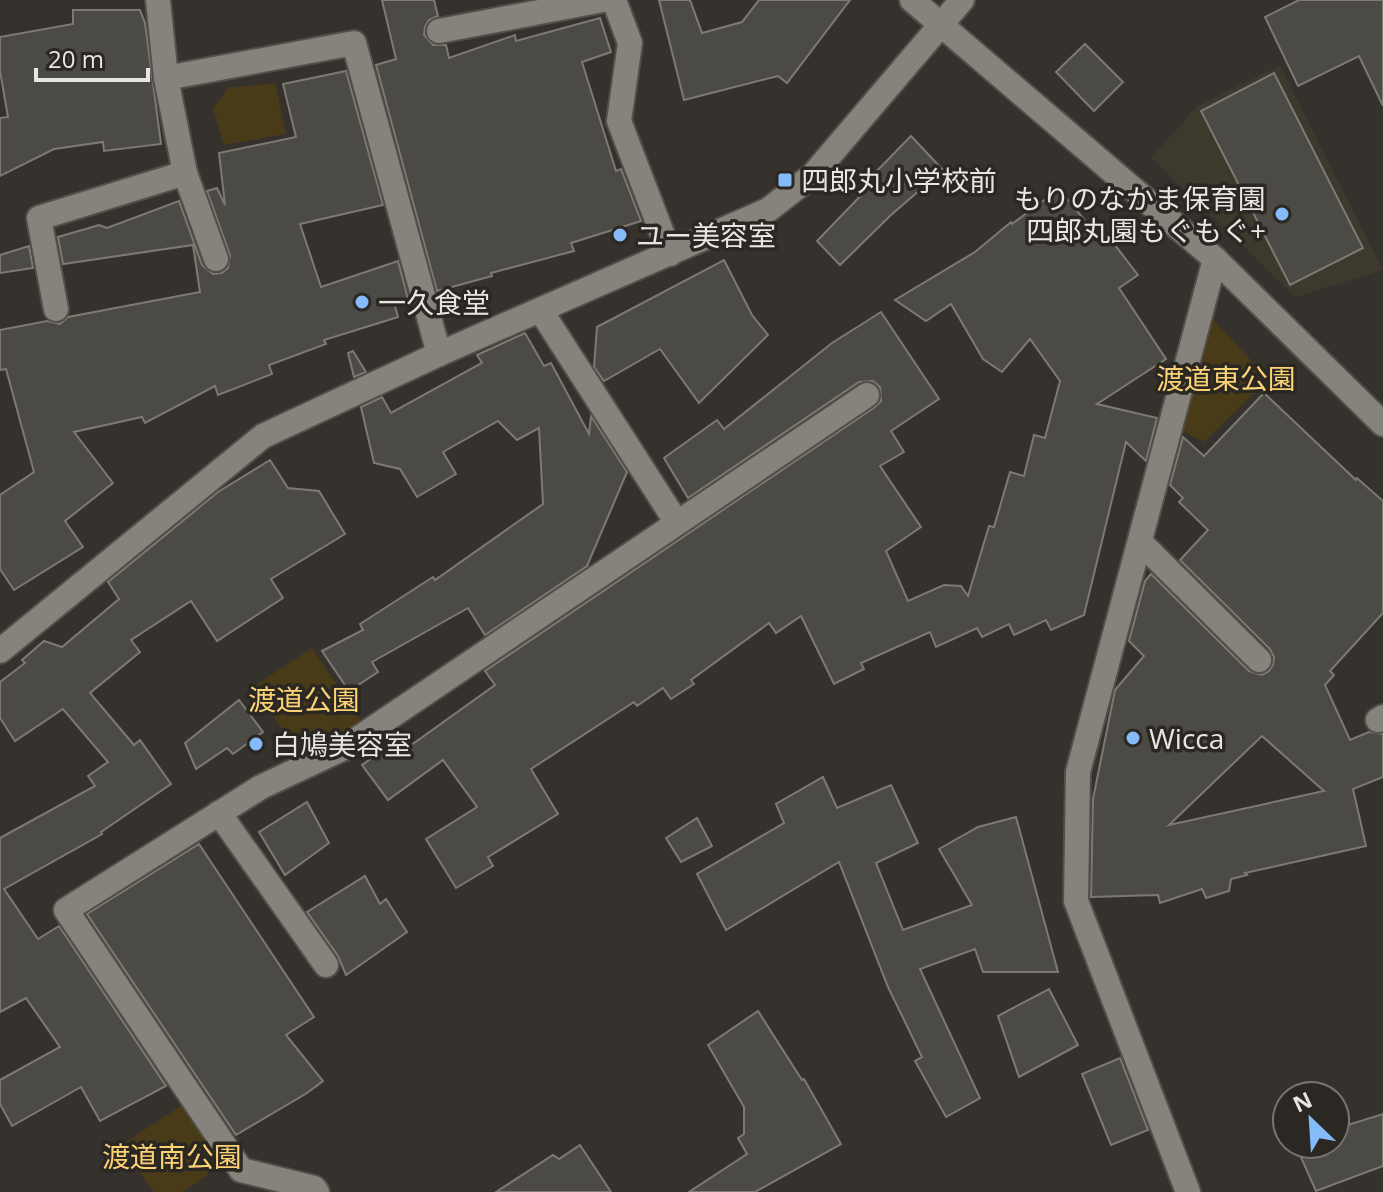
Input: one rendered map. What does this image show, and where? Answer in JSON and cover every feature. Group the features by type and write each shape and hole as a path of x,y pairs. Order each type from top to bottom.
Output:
{"street":[{"path":"158,0 166,78 185,173 216,259"},
{"path":"439,31 603,0"},
{"path":"614,0 630,43 619,121 670,254"},
{"path":"912,0 1215,259 1383,424"},
{"path":"0,651 263,436 439,354 768,210 813,175 962,0"},
{"path":"166,78 354,43 439,354"},
{"path":"56,309 39,218 185,173"},
{"path":"1188,1192 1076,901 1078,772 1215,259"},
{"path":"541,311 677,523"},
{"path":"317,1192 314,1188 241,1170 66,910 261,787 344,748 867,395"},
{"path":"1140,542 1259,660"},
{"path":"219,813 326,965"}],"shaded area":[{"name":"もりのなかま保育園 四郎丸園もぐもぐ+","path":"1280,66 1383,270 1296,297 1151,158 1197,106"}],"green space":[{"path":"275,83 286,134 224,145 213,109 228,88"},
{"name":"渡道東公園","path":"1208,314 1268,379 1204,442 1183,431"},
{"name":"渡道公園","path":"312,648 363,724 302,758 253,687"},
{"name":"渡道南公園","path":"182,1105 210,1145 208,1175 183,1192 154,1192 120,1146"}],"building":[{"path":"382,0 434,0 438,16 429,20 424,35 433,45 446,45 449,58 515,35 516,41 600,18 611,52 582,62 616,171 621,169 641,221 571,243 574,251 437,291 376,65 396,59"},
{"path":"659,0 690,0 702,33 742,22 759,0 850,0 787,83 778,76 684,100"},
{"path":"1299,0 1383,0 1383,106 1359,56 1298,86 1265,17"},
{"path":"73,10 140,10 145,23 161,144 104,151 103,142 54,149 0,176 0,118 8,117 0,71 0,37 73,24"},
{"path":"1085,44 1123,82 1094,111 1056,72"},
{"path":"346,71 383,205 300,224 321,287 398,261 408,299 394,303 398,317 324,340 326,344 269,365 272,374 218,395 215,386 145,423 142,417 74,432 113,483 65,521 83,547 14,590 0,569 0,495 34,472 6,369 0,370 0,330 47,321 60,324 68,317 200,292 193,245 63,264 58,237 99,225 107,228 179,201 202,265 213,274 222,273 228,268 230,255 207,191 217,188 225,205 219,153 296,137 283,84"},
{"path":"1274,73 1363,248 1290,285 1201,111"},
{"path":"911,136 943,170 840,265 817,241 870,186 866,182"},
{"path":"1059,189 1105,245 1111,240 1138,275 1119,288 1166,359 1097,404 1157,418 1146,461 1126,442 1084,615 1051,630 1046,620 1014,635 1009,624 982,637 977,628 936,647 930,632 861,663 864,669 834,684 801,616 776,633 769,623 691,680 694,684 671,699 663,688 637,706 634,702 531,769 558,814 488,857 493,866 456,888 426,839 477,807 443,760 388,800 362,765 400,738 407,748 495,685 485,671 875,407 881,401 880,387 873,381 859,382 688,498 664,458 717,420 724,429 832,343 881,312 939,399 891,431 904,452 880,466 921,527 886,551 908,601 944,585 961,586 968,596 989,526 994,527 1010,472 1024,476 1034,435 1045,438 1060,381 1030,339 1002,372 983,359 951,304 926,321 895,300 975,252"},
{"path":"29,246 33,268 0,273 0,255"},
{"path":"724,260 752,315 768,335 699,403 660,349 604,381 594,367 597,327"},
{"path":"525,333 544,366 551,363 589,434 591,416 627,472 587,566 485,635 468,608 372,662 378,672 349,691 322,651 363,630 360,624 433,577 435,580 543,504 539,428 517,440 498,421 443,452 456,474 417,497 400,469 374,463 361,407 382,397 391,413 482,363 477,355"},
{"path":"353,351 366,372 354,377 348,353"},
{"path":"1264,393 1356,480 1383,501 1383,613 1330,671 1334,675 1325,685 1350,740 1369,732 1383,734 1383,777 1353,789 1366,846 1245,873 1247,875 1231,879 1229,891 1206,898 1202,889 1160,903 1158,895 1091,897 1093,799 1115,690 1144,656 1129,641 1145,581 1151,574 1249,671 1262,675 1273,665 1274,657 1270,649 1180,560 1208,530 1179,502 1183,498 1170,485 1183,437 1204,456","holes":["1262,736 1324,791 1169,825"]},
{"path":"270,460 288,488 319,491 345,534 271,579 283,598 217,641 191,601 131,640 140,652 90,693 134,745 140,740 171,784 102,834 4,889 38,939 59,926 166,1086 100,1121 81,1087 12,1126 0,1104 0,1080 60,1047 26,998 0,1012 0,838 95,786 88,776 108,762 63,709 15,741 0,718 0,682 25,663 22,660 44,641 62,647 119,599 108,582 218,492"},
{"path":"239,700 263,732 233,754 227,748 196,769 185,743"},
{"path":"823,777 837,808 891,785 918,843 876,863 903,930 972,905 939,849 978,827 1016,817 1058,972 983,972 975,949 920,969 980,1098 946,1117 915,1061 922,1057 888,987 839,862 726,930 697,874 784,823 776,804"},
{"path":"307,802 329,843 285,875 259,832"},
{"path":"697,818 712,846 681,862 666,838"},
{"path":"199,844 314,1017 286,1035 323,1081 236,1135 87,914"},
{"path":"365,876 380,904 386,899 407,932 346,975 338,956 307,912"},
{"path":"1049,989 1078,1045 1019,1077 998,1016"},
{"path":"758,1011 804,1079 841,1144 755,1192 689,1192 747,1154 738,1138 744,1134 744,1107 708,1045"},
{"path":"1120,1058 1148,1130 1111,1145 1082,1074"},
{"path":"1383,1114 1383,1166 1316,1191 1302,1160 1351,1160 1351,1124"},
{"path":"580,1145 611,1192 496,1192 553,1155 559,1159"}],"place":[{"name":"四郎丸小学校前","path":"785,180"},
{"name":"もりのなかま保育園 四郎丸園もぐもぐ+","path":"1282,214"},
{"name":"ユー美容室","path":"620,235"},
{"name":"一久食堂","path":"362,302"},
{"name":"Wicca","path":"1133,738"},
{"name":"白鳩美容室","path":"256,744"}]}
